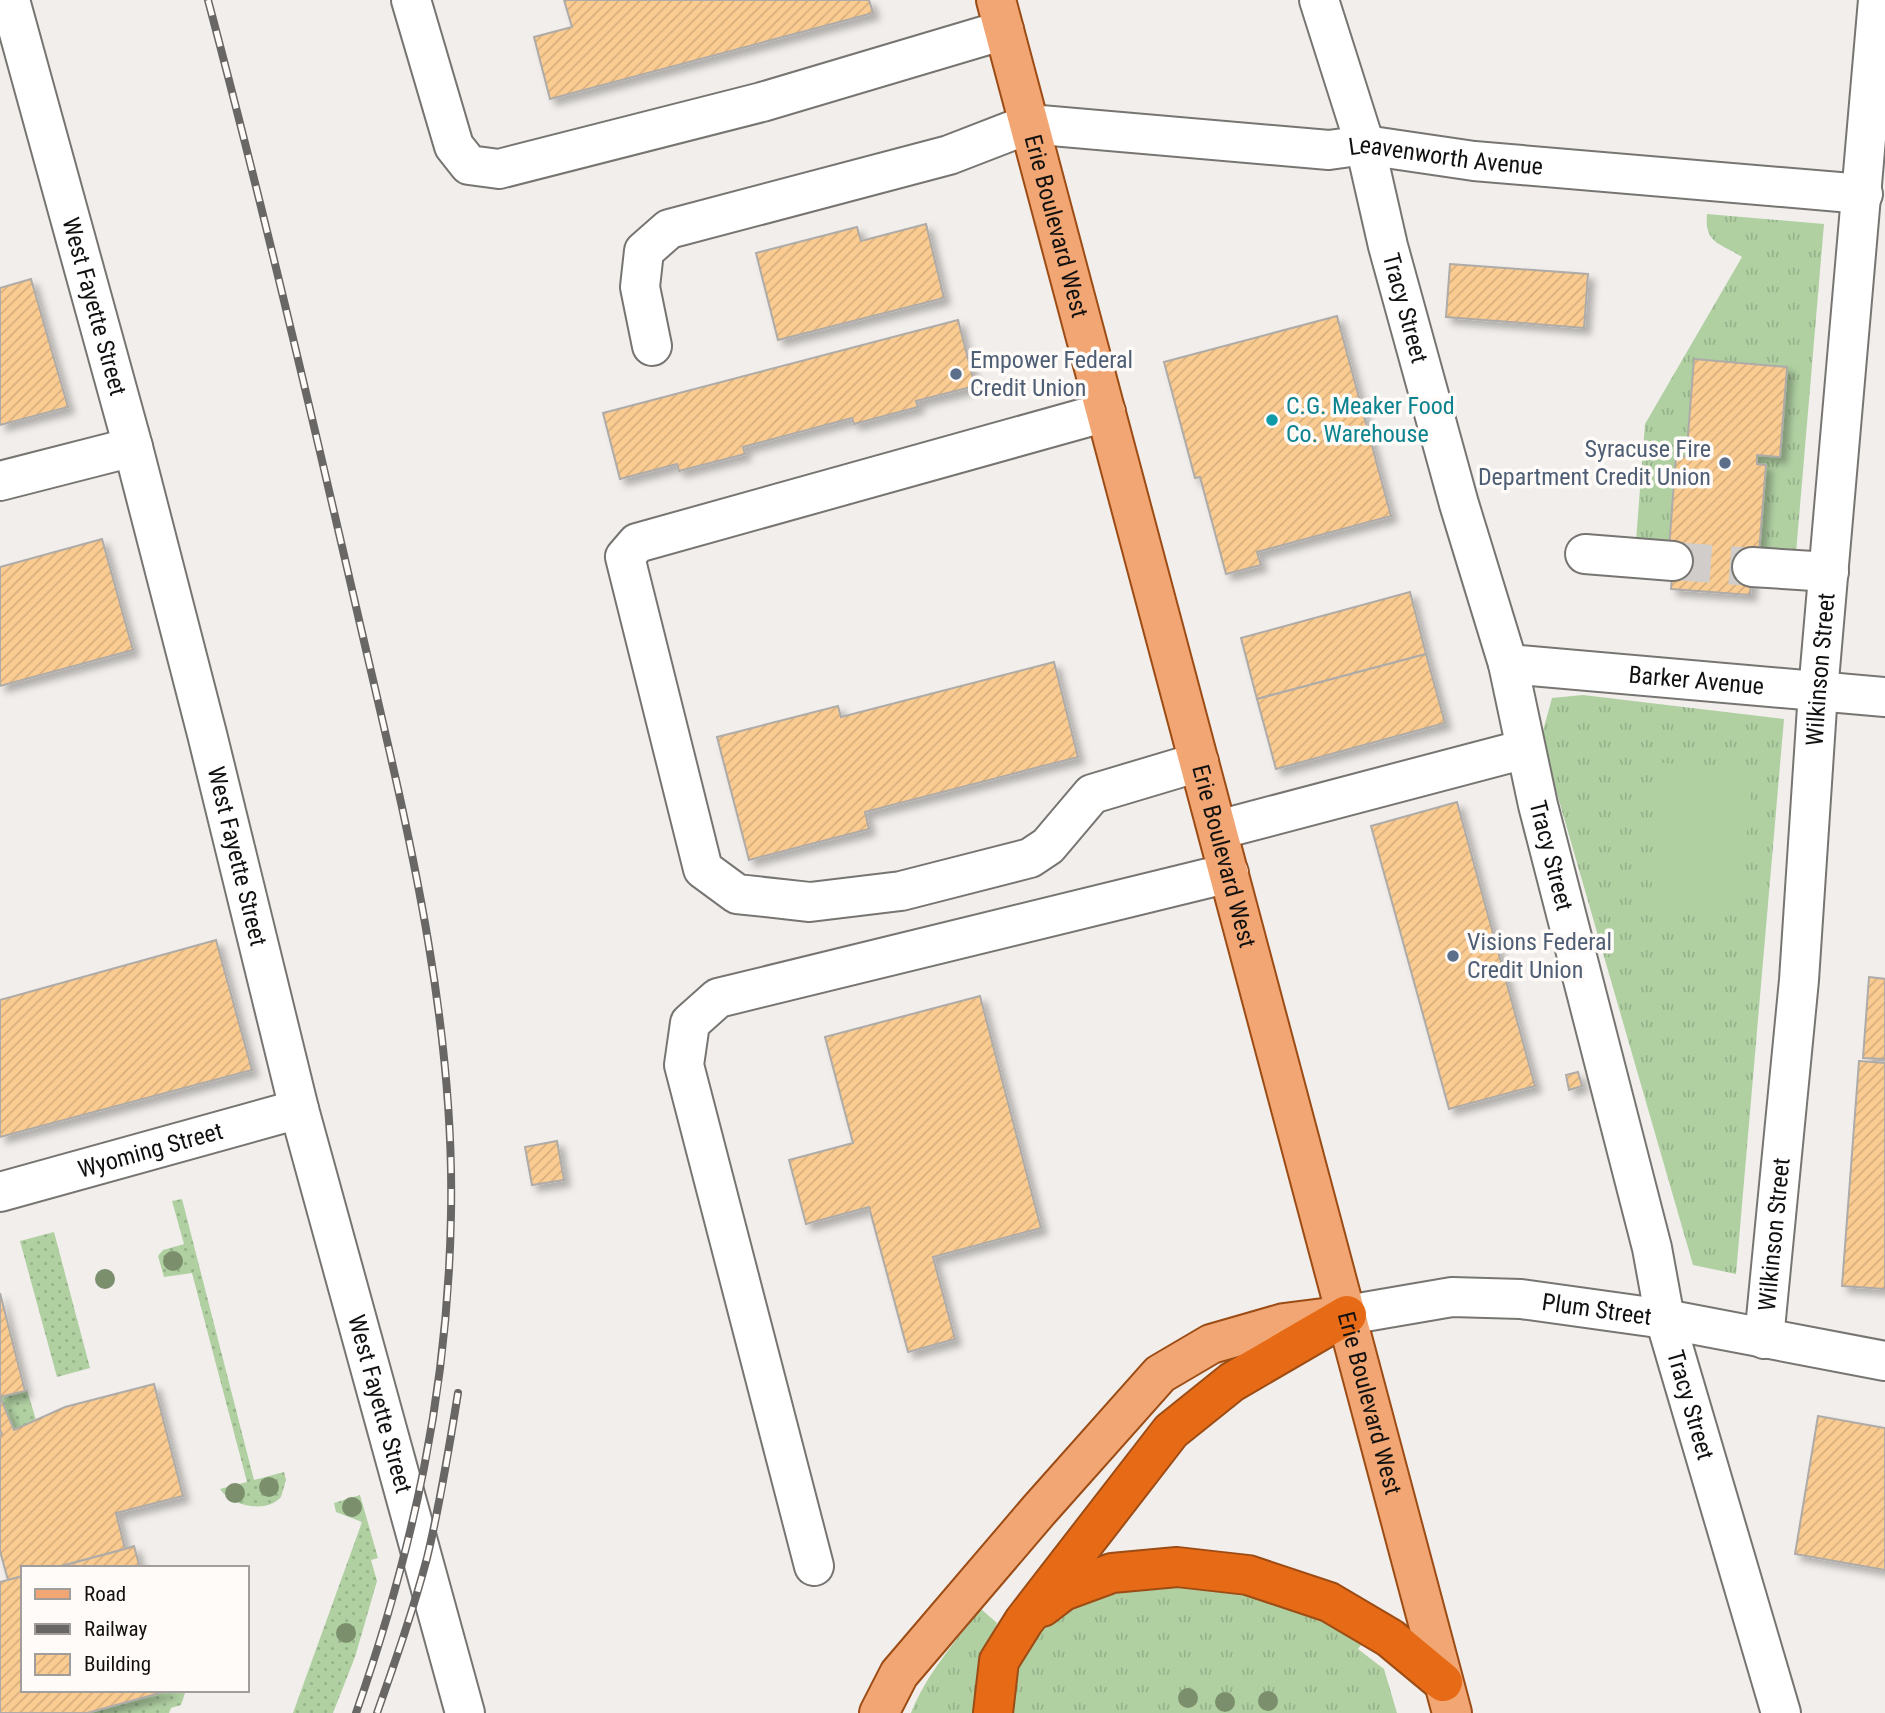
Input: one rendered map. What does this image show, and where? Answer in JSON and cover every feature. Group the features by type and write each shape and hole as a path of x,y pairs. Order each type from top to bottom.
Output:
{"highway":[{"path":"993,1713 999,1661 1024,1620 1171,1431 1232,1382 1347,1315"},
{"path":"1024,1620 1063,1591 1112,1573 1177,1567 1248,1575 1329,1602 1390,1638 1448,1698"}],"main road":[{"name":"Erie Boulevard West","path":"1000,15 1448,1698"},
{"path":"879,1713 899,1674 1160,1374 1211,1344 1284,1323 1347,1315"}],"street":[{"name":"West Fayette Street","path":"10,0 133,447 299,1109 465,1713"},
{"path":"411,0 454,146 470,165 499,169 762,102 1000,15"},
{"name":"Tracy Street","path":"1319,0 1366,145 1388,246 1459,504 1508,664 1525,749 1652,1248 1665,1319 1781,1713"},
{"name":"Wilkinson Street","path":"1765,1339 1799,980 1818,692 1878,0"},
{"path":"652,346 640,287 644,251 669,229 949,155 1029,124"},
{"name":"Leavenworth Avenue","path":"1029,124 1329,150 1366,145 1474,162 1863,194"},
{"path":"1106,412 637,542 625,556 703,869 737,894 810,902 901,891 1030,858 1048,846 1092,794 1199,762"},
{"path":"0,481 133,447"},
{"path":"1585,554 1673,561"},
{"path":"1752,567 1829,572"},
{"name":"Barker Avenue","path":"1508,664 1885,697"},
{"path":"1218,830 1525,749"},
{"path":"814,1566 684,1065 690,1023 718,998 1229,873"},
{"name":"Wyoming Street","path":"0,1192 299,1109"},
{"name":"Plum Street","path":"1347,1315 1452,1297 1521,1300 1665,1319 1885,1360"}],"green space":[{"path":"1707,214 1824,224 1796,553 1759,550 1766,465 1757,464 1757,455 1780,456 1787,367 1695,359 1687,448 1695,449 1694,457 1676,456 1670,543 1636,541 1645,424 1742,257 1711,237"},
{"path":"1583,695 1784,719 1736,1274 1693,1265 1541,738 1552,698"},
{"path":"1662,763 1752,770 1740,914 1650,906"},
{"path":"182,1199 254,1480 284,1472 286,1480 281,1497 267,1505 249,1506 240,1503 232,1500 220,1489 247,1482 192,1273 164,1277 158,1256 163,1250 184,1244 172,1201"},
{"path":"54,1232 90,1368 57,1377 20,1241"},
{"path":"27,1390 36,1420 14,1430 0,1397"},
{"path":"360,1495 378,1558 371,1560 377,1581 355,1657 333,1713 293,1713 362,1522 336,1512 334,1503"},
{"path":"1140,1585 1235,1588 1292,1602 1317,1614 1364,1641 1358,1649 1384,1669 1397,1713 1011,1713 1019,1658 1046,1619 1095,1594"},
{"path":"981,1609 997,1623 976,1683 978,1713 911,1713 933,1671"},
{"path":"164,1692 185,1692 181,1705 171,1708 169,1713 87,1713"}],"building":[{"path":"564,0 869,0 873,13 550,99 534,37 572,27"},
{"path":"926,224 944,298 778,340 756,253 857,227 861,241"},
{"path":"1450,264 1588,274 1584,328 1446,317"},
{"path":"31,279 68,407 0,425 0,288"},
{"name":"C.G. Meaker Food Co. Warehouse","path":"1337,316 1391,516 1257,552 1261,565 1226,574 1200,477 1195,478 1164,362"},
{"path":"958,320 975,386 916,401 918,407 854,424 852,418 743,447 745,454 679,471 677,464 620,479 603,413"},
{"path":"1694,359 1787,367 1780,457 1757,455 1757,464 1766,465 1759,553 1753,553 1750,595 1671,589 1674,549 1669,549 1676,456 1694,457 1695,453 1695,449 1687,448"},
{"path":"102,539 133,650 0,686 0,567"},
{"path":"1410,592 1426,654 1257,699 1241,638"},
{"path":"1426,654 1445,723 1276,769 1257,699"},
{"path":"1054,662 1078,757 865,812 869,829 749,860 717,737 838,706 841,717"},
{"name":"Visions Federal Credit Union","path":"1457,802 1535,1086 1449,1109 1371,826"},
{"path":"216,940 252,1070 0,1137 0,1000"},
{"path":"1869,977 1885,979 1885,1059 1863,1058"},
{"path":"980,996 1041,1228 933,1257 955,1339 908,1352 869,1207 806,1224 789,1160 853,1143 825,1037"},
{"path":"1859,1061 1885,1063 1885,1289 1842,1286"},
{"path":"1578,1072 1582,1086 1569,1090 1566,1075"},
{"path":"557,1141 564,1180 532,1185 525,1147"},
{"path":"0,1293 25,1391 0,1397"},
{"path":"154,1384 183,1496 116,1513 125,1549 61,1566 21,1566 21,1577 8,1580 0,1551 0,1397 14,1430 65,1407"},
{"path":"1818,1416 1885,1428 1885,1570 1795,1554"},
{"path":"134,1546 139,1566 61,1566"},
{"path":"21,1577 21,1692 164,1692 87,1713 0,1713 0,1582"}],"tunnel":[{"path":"1673,561 1752,567"}],"railway":[{"path":"208,0 287,312 394,770 424,917 445,1065 451,1214 443,1343 435,1405 411,1529 377,1651 356,1713"},
{"path":"377,1713 427,1558 458,1393"}],"place":[{"name":"Empower Federal Credit Union","path":"956,374"},
{"name":"C.G. Meaker Food Co. Warehouse","path":"1272,420"},
{"name":"Syracuse Fire Department Credit Union","path":"1725,463"},
{"name":"Visions Federal Credit Union","path":"1453,956"}]}
